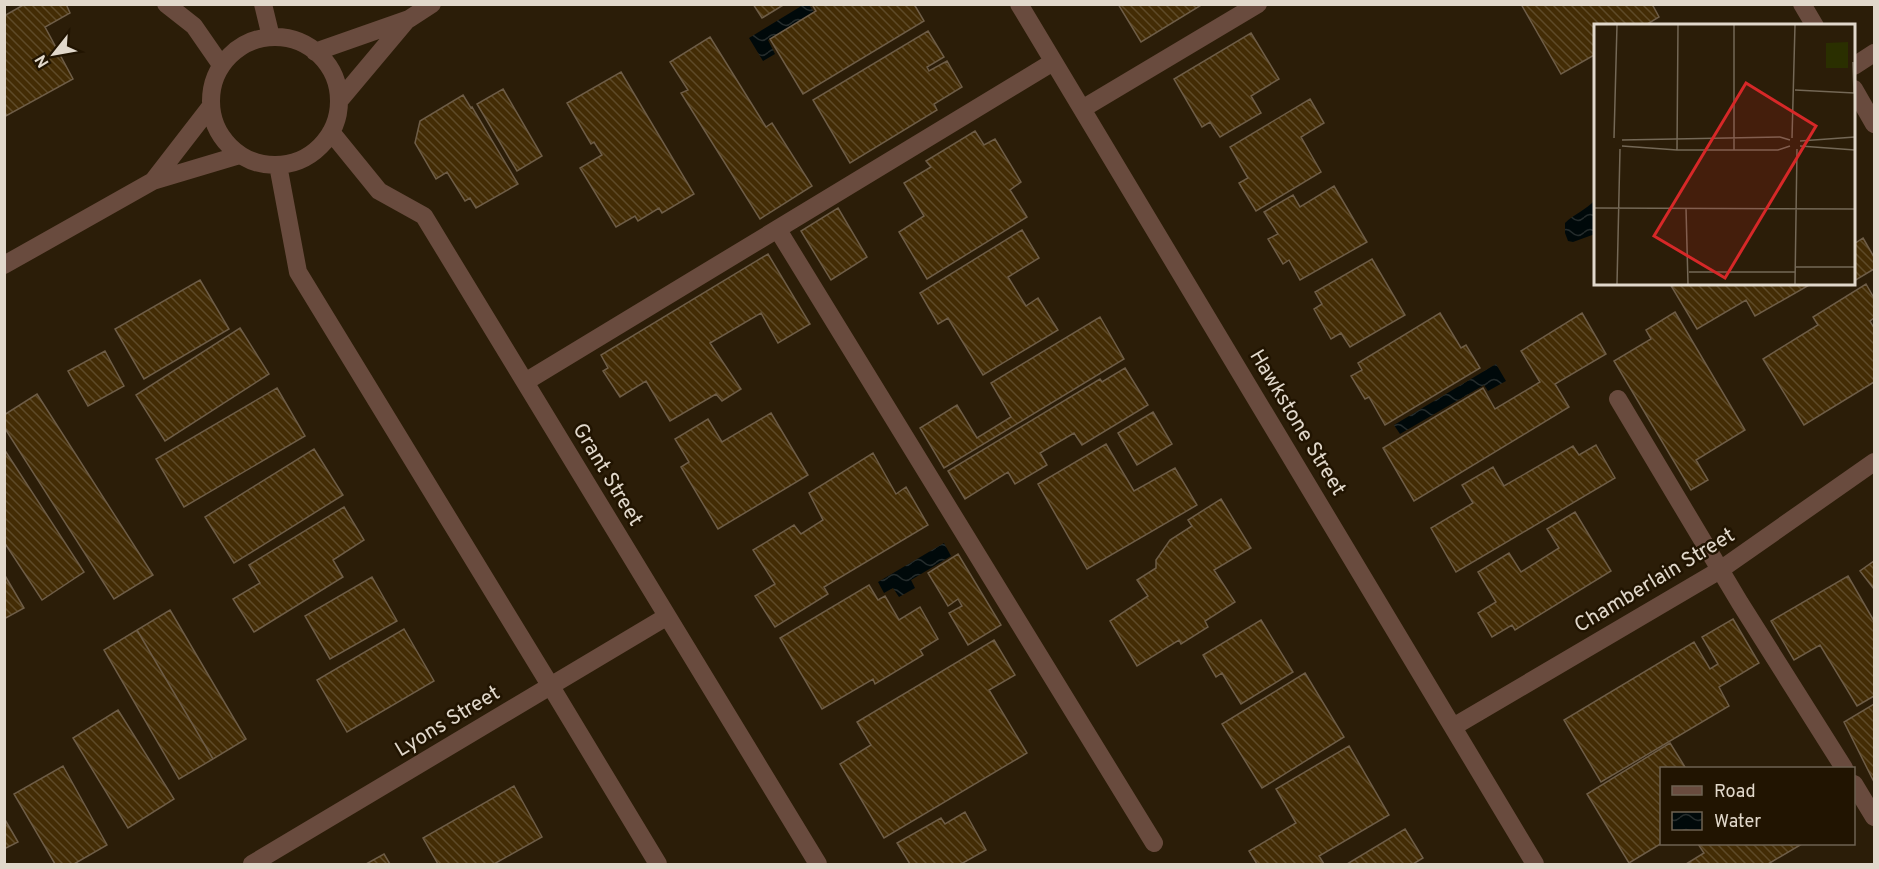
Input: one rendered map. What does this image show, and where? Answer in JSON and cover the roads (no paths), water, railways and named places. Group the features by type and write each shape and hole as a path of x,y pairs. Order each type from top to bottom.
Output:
{"street":[{"path":"166,4 194,26 221,65"},
{"path":"263,4 271,37"},
{"path":"315,52 409,19 432,4"},
{"name":"Hawkstone Street","path":"1019,4 1535,864"},
{"path":"1082,108 1258,4"},
{"path":"1802,4 1814,24"},
{"path":"339,101 409,19"},
{"path":"271,37 286,38 302,43 328,65 336,83 339,101 337,117 331,132 318,149 299,161 278,165 258,163 240,155 225,142 215,125 211,106 213,85 221,65 235,51 252,41 271,37"},
{"path":"1855,65 1875,53"},
{"path":"525,382 1053,62"},
{"path":"1855,91 1875,124"},
{"path":"153,181 211,106"},
{"name":"Grant Street","path":"331,132 379,191 424,216 818,864"},
{"path":"4,265 153,181 240,155"},
{"path":"278,165 298,272 658,864"},
{"path":"778,230 1154,843"},
{"path":"1618,399 1720,570 1843,767"},
{"name":"Chamberlain Street","path":"1453,727 1720,570 1875,462"},
{"name":"Lyons Street","path":"252,864 666,616"},
{"path":"1855,786 1875,817"}],"water":[{"path":"803,5 809,5 814,12 768,40 775,54 763,61 749,38"},
{"path":"1594,201 1594,234 1573,242 1568,241 1565,223"},
{"path":"1496,364 1506,381 1488,391 1484,385 1400,434 1394,425"},
{"path":"944,543 951,556 911,580 915,588 899,597 893,588 884,593 878,582"}]}
